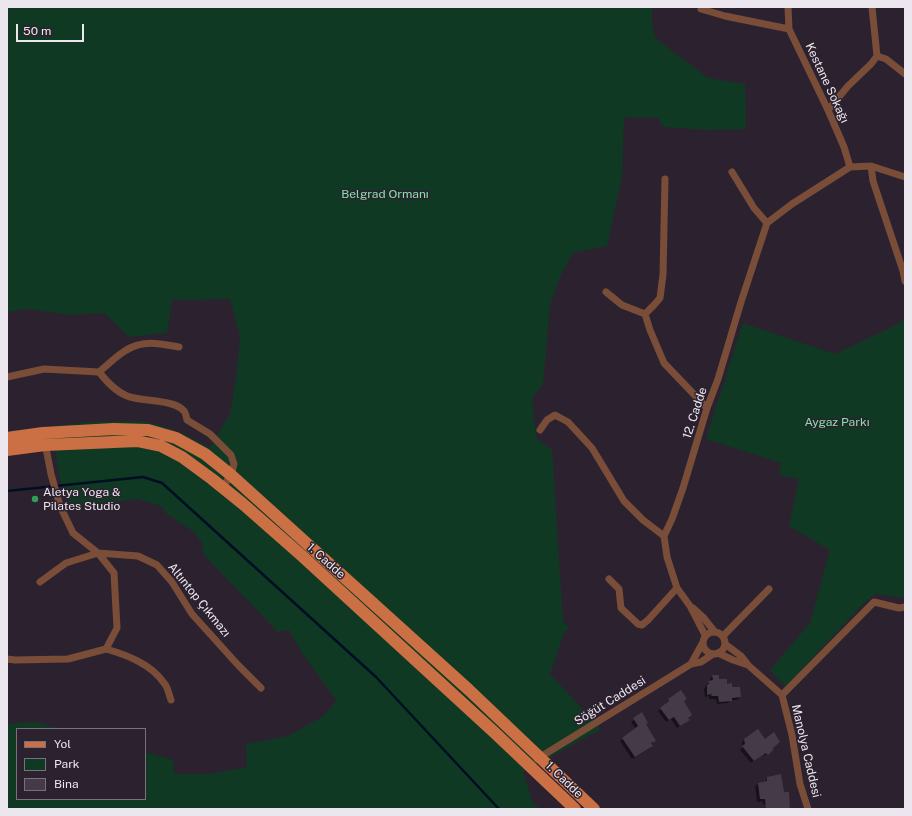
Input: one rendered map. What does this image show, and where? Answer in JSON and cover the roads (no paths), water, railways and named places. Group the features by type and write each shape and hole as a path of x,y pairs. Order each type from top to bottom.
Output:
{"main road":[{"name":"1. Cadde","path":"7,438 43,433 114,429 148,430 176,438 206,454 469,690 594,809"},
{"name":"1. Cadde","path":"7,450 45,445 137,441 161,446 182,457 223,487 301,555 575,809"}],"street":[{"name":"Kestane Sokağı","path":"788,7 789,29 828,110 844,147 850,167"},
{"path":"828,110 848,86 871,64 877,56 872,7"},
{"path":"701,9 725,16 789,29"},
{"path":"877,56 886,59 905,74"},
{"path":"871,166 873,181 905,281"},
{"path":"732,172 754,208 767,223 792,204 850,167 871,166 905,177"},
{"path":"646,314 660,298 663,275 665,179"},
{"name":"12. Cadde","path":"664,536 672,519 767,223"},
{"path":"606,292 622,305 646,314"},
{"path":"646,314 650,330 664,363 707,408"},
{"path":"7,377 44,369 99,372 120,354 138,345 160,344 179,347"},
{"path":"99,372 112,388 128,397 178,406 185,412 187,420 210,434 231,455 234,464 231,475 223,487"},
{"path":"540,430 547,420 555,415 568,422 592,448 624,502 643,520 664,536 667,557 677,588 690,606 705,635 702,644 691,664"},
{"path":"43,433 52,480 60,506 73,533 98,553 114,573 117,628 106,649"},
{"name":"Altıntop Çıkmazı","path":"40,582 66,563 98,553 138,556 157,565 172,582 192,614 238,665 262,688"},
{"path":"609,579 619,589 622,608 638,624 642,625 677,588"},
{"path":"723,636 769,589"},
{"path":"782,695 874,602 899,608 905,607"},
{"path":"690,606 703,617 714,631 723,636 725,644 723,650 716,654"},
{"path":"705,635 714,631"},
{"path":"702,644 707,652 748,665"},
{"name":"Manolya Caddesi","path":"725,644 741,656 748,665 782,695 792,735 800,784 808,809"},
{"path":"7,659 68,659 106,649 125,654 149,668 165,683 171,700"},
{"name":"Söğüt Caddesi","path":"529,765 691,664 701,662 716,654"}],"waterway":[{"path":"7,491 143,477 162,483 376,677 499,809"}],"place":[{"name":"Aletya Yoga & Pilates Studio","path":"35,499"}],"park label":[{"name":"Belgrad Ormanı","path":"385,194"},
{"name":"Aygaz Parkı","path":"837,422"}]}
